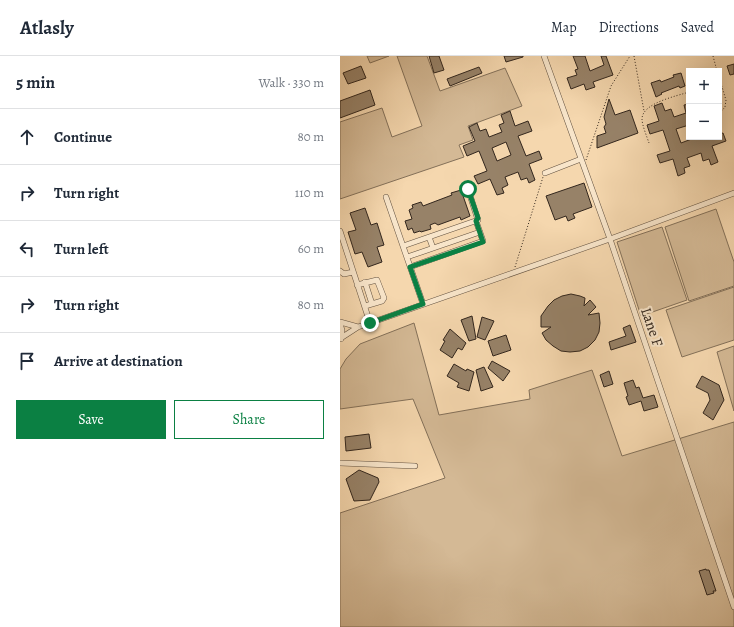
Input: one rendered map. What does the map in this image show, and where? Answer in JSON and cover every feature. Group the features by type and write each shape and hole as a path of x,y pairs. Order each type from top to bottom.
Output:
{"street":[{"name":"Lane F","path":"544,56 610,239 734,606"},
{"path":"545,172 581,159"},
{"path":"410,267 483,242 476,221 478,218 468,189"},
{"path":"341,339 358,327 610,239 734,193"},
{"path":"386,197 423,304"},
{"path":"403,246 476,221"},
{"path":"340,231 341,240 370,323"},
{"path":"407,257 480,232"},
{"path":"429,237 433,248"},
{"path":"340,271 344,274 353,272"},
{"path":"357,285 375,280 378,281 384,298 382,301 364,306"},
{"path":"365,282 372,304"},
{"path":"341,339 342,330 340,323 358,327"},
{"path":"340,462 415,466"}],"path":[{"path":"584,168 611,86 630,56"},
{"path":"634,56 644,111 642,119 649,143"},
{"path":"713,56 716,68"},
{"path":"722,87 726,100 725,107 722,110"},
{"path":"644,111 652,105 686,93"},
{"path":"513,273 545,172"}],"shaded area":[{"path":"367,56 389,56 370,63"},
{"path":"397,56 427,56 440,91 505,68 522,106 468,126 473,140 459,145 464,157 340,199 340,122 382,108 392,137 422,126"},
{"path":"716,209 734,262 734,286 689,301 665,227"},
{"path":"662,227 687,300 641,316 617,242"},
{"path":"734,287 734,340 682,357 666,310"},
{"path":"414,323 439,415 530,399 529,390 592,370 622,456 734,422 734,627 340,627 340,513 445,478 413,399 340,409 340,369 346,359 360,344"},
{"path":"734,346 734,411 717,352"}],"building":[{"path":"429,56 439,56 444,70 434,73"},
{"path":"504,56 523,56 523,57 506,62"},
{"path":"573,56 585,56 590,71 604,65 601,56 606,56 613,75 593,82 595,87 586,90 584,84 571,89 567,78 577,75 575,70 578,69"},
{"path":"734,64 734,74 730,75 727,66"},
{"path":"361,66 366,78 348,84 343,73"},
{"path":"479,67 482,73 450,86 447,79"},
{"path":"681,73 685,86 680,88 679,86 661,93 662,94 656,97 651,83 660,80 661,82 674,77 673,75"},
{"path":"370,90 375,105 340,118 340,101"},
{"path":"609,99 615,115 630,110 638,133 597,148 597,136 606,133 604,127 606,124 604,117"},
{"path":"662,103 665,111 671,109 674,117 686,113 686,126 676,129 681,143 689,140 722,140 723,133 726,141 712,146 718,162 711,165 709,159 703,161 701,153 687,158 690,166 684,168 685,173 678,176 673,159 660,163 657,155 670,151 663,130 650,134 647,125 659,121 654,106"},
{"path":"510,111 515,126 528,121 532,131 518,136 526,156 539,151 542,159 529,164 535,180 529,183 527,178 521,180 518,172 505,177 508,185 502,188 504,193 497,195 490,179 478,184 474,176 487,171 479,151 467,156 463,146 475,141 469,127 477,123 480,131 486,129 489,137 502,132 499,125 504,123 501,115","holes":["506,142 511,155 497,161 492,148"]},
{"path":"584,183 592,207 573,214 575,218 568,221 566,216 555,220 546,196"},
{"path":"461,190 470,216 461,220 460,217 438,225 435,223 430,225 431,229 421,232 414,233 412,228 408,230 405,221 412,219 409,210 413,208 412,205 421,202 423,206"},
{"path":"365,208 371,225 377,223 384,245 377,247 382,262 368,267 362,252 355,254 348,232 356,230 350,213"},
{"path":"571,294 585,298 584,306 590,300 596,307 588,315 599,313 600,323 599,332 595,340 588,347 580,351 570,352 561,351 546,340 542,333 551,327 541,327 541,316 554,300"},
{"path":"472,316 476,339 469,341 461,320"},
{"path":"482,317 494,321 485,340 477,337"},
{"path":"630,325 636,342 611,350 609,342 626,336 623,328"},
{"path":"450,329 466,343 462,350 458,348 452,358 440,350 445,341 443,340"},
{"path":"506,335 511,350 493,356 488,341"},
{"path":"492,361 510,371 503,381 488,368"},
{"path":"454,364 466,371 467,369 474,372 469,391 457,387 459,383 447,376"},
{"path":"484,367 493,387 481,391 476,370"},
{"path":"609,371 613,384 604,387 600,375"},
{"path":"702,376 719,385 724,400 713,420 703,413 710,400 708,393 696,387"},
{"path":"633,380 636,388 639,387 643,398 654,395 658,407 644,411 641,401 629,405 624,383"},
{"path":"369,434 371,448 346,451 345,437"},
{"path":"359,470 378,478 379,482 370,500 354,501 346,479"},
{"path":"706,569 709,570 716,591 713,591 714,593 707,595 699,571"}],"route":[{"path":"370,323 423,304 410,267 483,242 476,221 478,218 468,189"}]}
